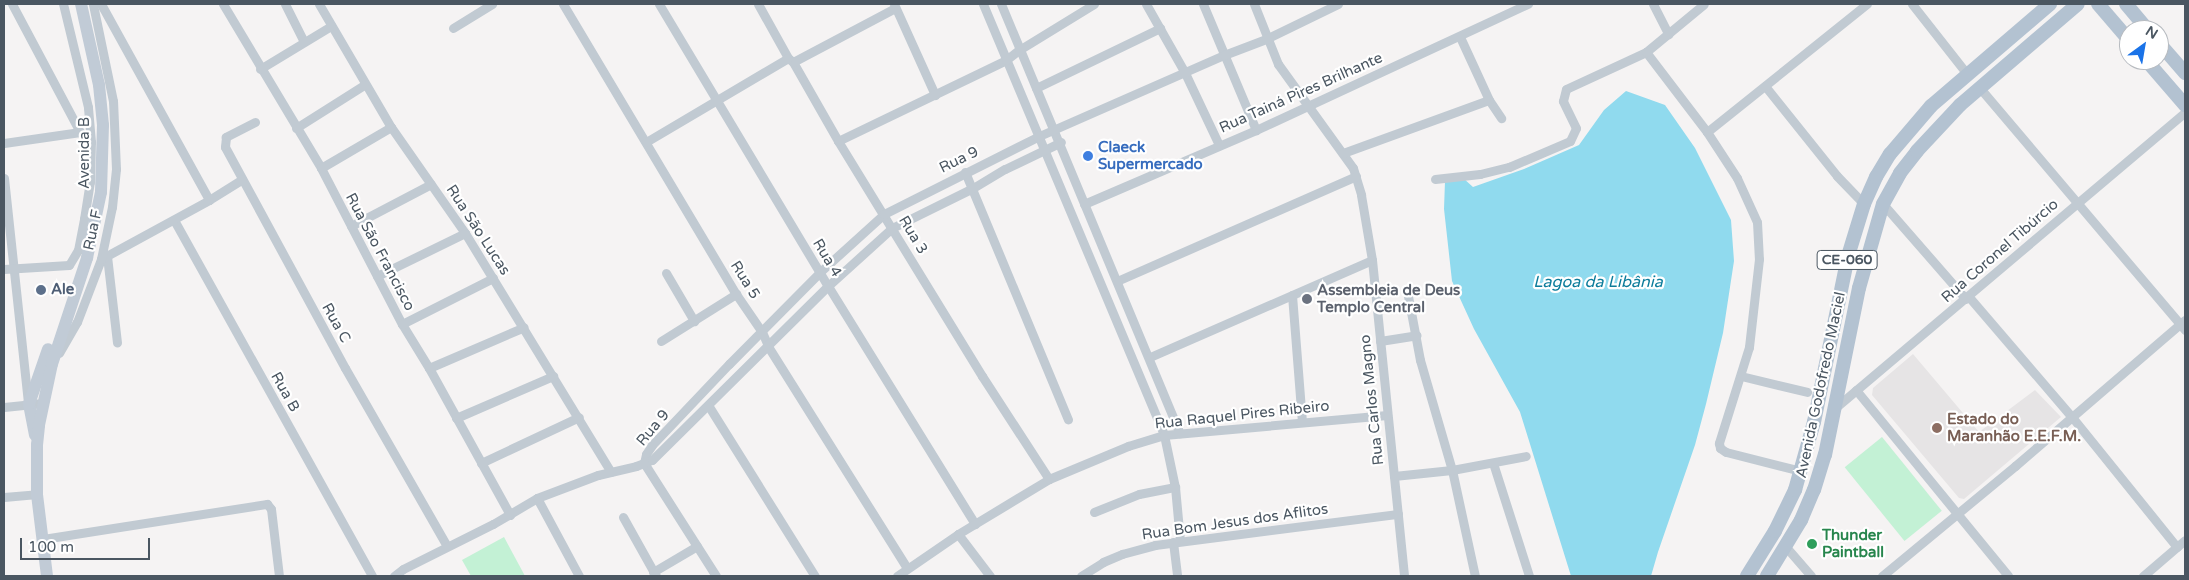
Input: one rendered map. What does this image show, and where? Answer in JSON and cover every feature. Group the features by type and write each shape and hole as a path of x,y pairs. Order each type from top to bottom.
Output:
{"main road":[{"name":"Avenida Godofredo Maciel","path":"1746,576 1787,509 1802,471 1848,256 1864,204 1876,177 1890,154 1931,106 2050,4"},
{"name":"Avenida Godofredo Maciel","path":"1766,576 1786,547 1814,490 1825,455 1859,288 1883,204 1900,173 1917,151 1979,87 2034,44 2078,4"},
{"path":"2098,4 2119,28"},
{"path":"2126,4 2140,20"},
{"path":"2169,55 2185,73"},
{"path":"2155,70 2185,104"}],"street":[{"path":"12,4 80,132 91,142"},
{"path":"8,268 68,265 78,250 90,182 91,142 88,107 82,74 63,4"},
{"name":"Avenida B","path":"36,445 52,364 92,239 101,192 103,124 99,85 81,4"},
{"name":"Rua F","path":"52,364 77,322 104,258 112,207 116,170 114,101 93,4"},
{"path":"101,4 209,200"},
{"name":"Rua São Francisco","path":"223,4 260,69 321,168 402,324 429,368 510,514"},
{"path":"284,4 304,42"},
{"name":"Rua São Lucas","path":"319,4 364,85 391,128 465,233 494,278 611,472"},
{"path":"453,28 492,4"},
{"name":"Rua 5","path":"563,4 736,294 762,332 769,348 908,568"},
{"name":"Rua 4","path":"660,4 828,286 974,524"},
{"name":"Rua 3","path":"758,4 838,141 982,376 1049,479"},
{"path":"983,4 1037,137 1046,150 1164,435 1175,486 1177,576"},
{"path":"1002,4 1019,50 1056,130 1091,222 1150,357 1180,433"},
{"path":"838,141 1006,60 1094,4"},
{"path":"1146,4 1185,73 1219,145"},
{"path":"1203,4 1256,130"},
{"name":"Rua Carlos Magno","path":"1254,4 1266,39 1278,64 1343,153 1356,176 1361,195 1372,260 1404,576"},
{"name":"Rua 9","path":"637,466 652,445 820,272 884,214 1037,137 1185,73 1224,54 1266,39 1325,6 1338,4"},
{"name":"Rua Tainá Pires Brilhante","path":"1084,204 1256,130 1528,4"},
{"path":"1653,4 1668,34"},
{"path":"1435,179 1480,174 1509,167 1570,141 1576,128 1563,101 1566,89 1646,52 1704,4"},
{"path":"1707,132 1867,4"},
{"path":"1912,4 1967,74"},
{"path":"646,142 718,99 894,6 935,95"},
{"path":"260,69 331,26"},
{"path":"1036,88 1160,28"},
{"path":"1460,37 1489,100 1501,118"},
{"path":"1646,52 1707,132 1737,178 1757,222 1759,238 1749,347 1719,443 1720,448 1726,452 1802,471"},
{"path":"296,128 364,85"},
{"path":"1765,86 1837,176 1864,204"},
{"path":"1882,576 2184,325 1979,87"},
{"path":"1343,153 1489,100"},
{"name":"Rua Coronel Tibúrcio","path":"1833,410 2185,112"},
{"name":"Rua C","path":"254,122 226,137 224,142 242,179 345,368 447,546"},
{"path":"321,168 391,128"},
{"path":"4,143 80,132"},
{"name":"Rua 9","path":"637,466 660,454 708,405 769,348 828,286 892,228 1061,142"},
{"path":"965,172 1068,419"},
{"path":"1117,281 1356,176"},
{"path":"4,178 8,268 36,445 37,494 47,576"},
{"path":"104,258 209,200 242,179"},
{"path":"350,226 431,184"},
{"path":"1883,204 2072,417 2177,546"},
{"name":"Rua B","path":"174,220 372,576"},
{"path":"1078,228 1091,222"},
{"path":"377,276 465,233"},
{"name":"Rua F","path":"104,258 117,342"},
{"path":"1150,357 1372,260"},
{"path":"666,272 694,321"},
{"path":"402,324 494,278"},
{"path":"661,341 736,294"},
{"path":"1292,295 1302,422"},
{"path":"1408,296 1417,335 1420,360 1452,470 1475,576"},
{"name":"Avenida B","path":"29,404 64,308 72,300"},
{"path":"429,368 524,327"},
{"path":"1380,341 1417,335"},
{"path":"456,418 553,376"},
{"path":"1741,376 1807,392"},
{"path":"1856,390 2008,576"},
{"path":"4,407 43,402"},
{"path":"708,405 815,576"},
{"name":"Rua Raquel Pires Ribeiro","path":"897,576 958,534 1049,479 1128,446 1164,435 1180,433 1387,414"},
{"path":"482,463 579,417"},
{"path":"1394,476 1493,464 1526,456"},
{"path":"1493,464 1529,576"},
{"path":"394,576 403,569 537,498 611,472 637,466 697,546 716,576"},
{"path":"1094,512 1139,494 1175,486"},
{"path":"4,497 37,494"},
{"path":"537,498 580,576"},
{"path":"43,539 266,504 271,509 279,576"},
{"name":"Rua Bom Jesus dos Aflitos","path":"1081,576 1103,562 1122,554 1177,541 1398,514"},
{"path":"623,517 655,574 697,546"},
{"path":"958,534 990,576"},
{"path":"2143,576 2185,540"},
{"path":"1786,547 1811,576"}],"shaded area":[{"name":"Estado do Maranhão E.E.F.M.","path":"1913,354 1979,432 2035,390 2061,417 1964,499 1959,498 1872,395 1873,388"}],"green space":[{"path":"1882,437 1942,511 1904,541 1845,467"},
{"path":"504,537 525,576 471,576 462,560"}],"water":[{"name":"Lagoa da Libânia","path":"1626,91 1665,105 1695,148 1731,220 1734,261 1723,333 1706,404 1695,445 1651,576 1571,576 1520,412 1474,329 1452,281 1444,209 1445,181 1463,178 1473,187 1524,169 1579,145 1604,110"}],"place":[{"name":"Claeck Supermercado","path":"1088,156"},
{"name":"Ale","path":"41,290"},
{"name":"Assembleia de Deus Templo Central","path":"1307,299"},
{"name":"Estado do Maranhão E.E.F.M.","path":"1937,428"},
{"name":"Thunder Paintball","path":"1812,544"}]}
